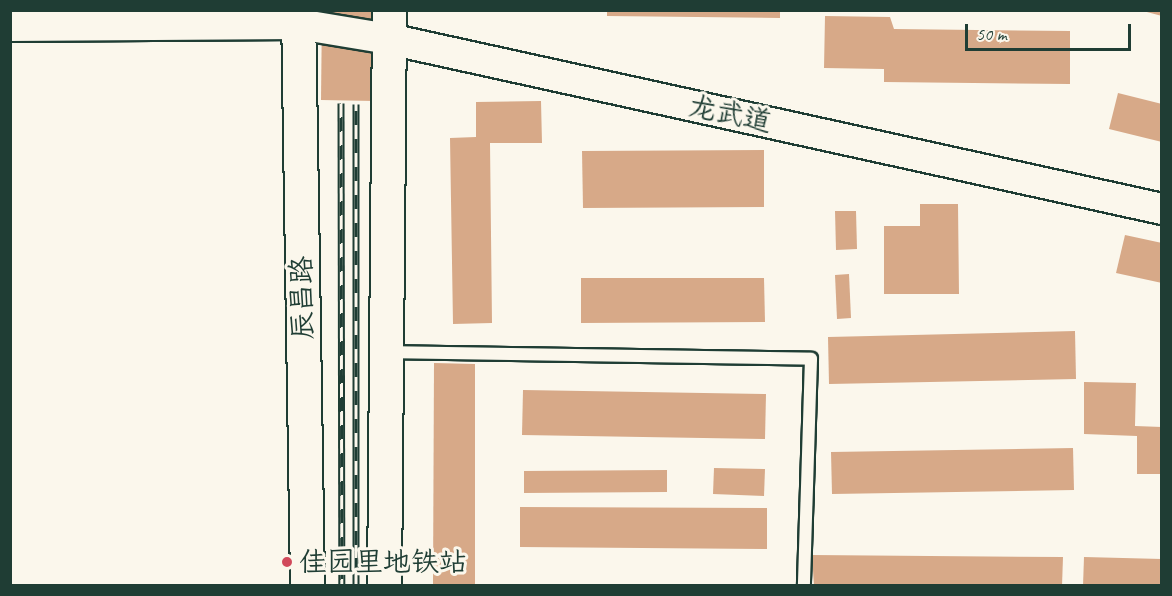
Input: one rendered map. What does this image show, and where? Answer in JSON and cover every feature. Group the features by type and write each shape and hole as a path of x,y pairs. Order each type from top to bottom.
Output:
{"main road":[{"name":"辰昌路","path":"298,17 307,585"},
{"path":"384,585 389,25"}],"street":[{"name":"龙武道","path":"10,26 298,17 389,25 1161,209"}],"lane":[{"path":"387,352 811,359 804,585"}],"building":[{"path":"322,10 375,10 375,101 321,100"},
{"path":"607,10 780,10 780,18 607,16"},
{"path":"1143,10 1162,10 1162,16 1143,11"},
{"path":"825,16 890,17 894,29 1070,31 1070,84 884,82 884,69 824,68"},
{"path":"1118,93 1162,104 1162,142 1109,129"},
{"path":"541,101 542,143 490,143 492,323 453,324 450,138 476,137 476,102"},
{"path":"764,150 764,207 583,208 582,151"},
{"path":"920,204 958,204 959,294 884,294 884,226 920,226"},
{"path":"835,211 856,211 857,249 836,250"},
{"path":"1125,235 1162,243 1162,283 1116,273"},
{"path":"849,274 851,318 837,319 835,275"},
{"path":"581,278 764,278 765,322 581,323"},
{"path":"1075,331 1076,379 829,384 828,337"},
{"path":"434,363 475,364 475,586 433,586"},
{"path":"1084,382 1136,383 1135,426 1162,427 1162,474 1137,474 1137,436 1084,434"},
{"path":"523,390 766,394 765,439 522,435"},
{"path":"1073,448 1074,490 832,494 831,452"},
{"path":"714,468 765,469 764,496 713,494"},
{"path":"667,470 667,492 524,493 524,471"},
{"path":"520,507 767,508 767,549 520,547"},
{"path":"812,555 1063,557 1062,586 814,586"},
{"path":"1084,557 1162,559 1162,586 1083,586"}],"railway":[{"path":"341,103 342,586"},
{"path":"356,104 356,586"}],"place":[{"name":"佳园里地铁站","path":"287,562"}]}
